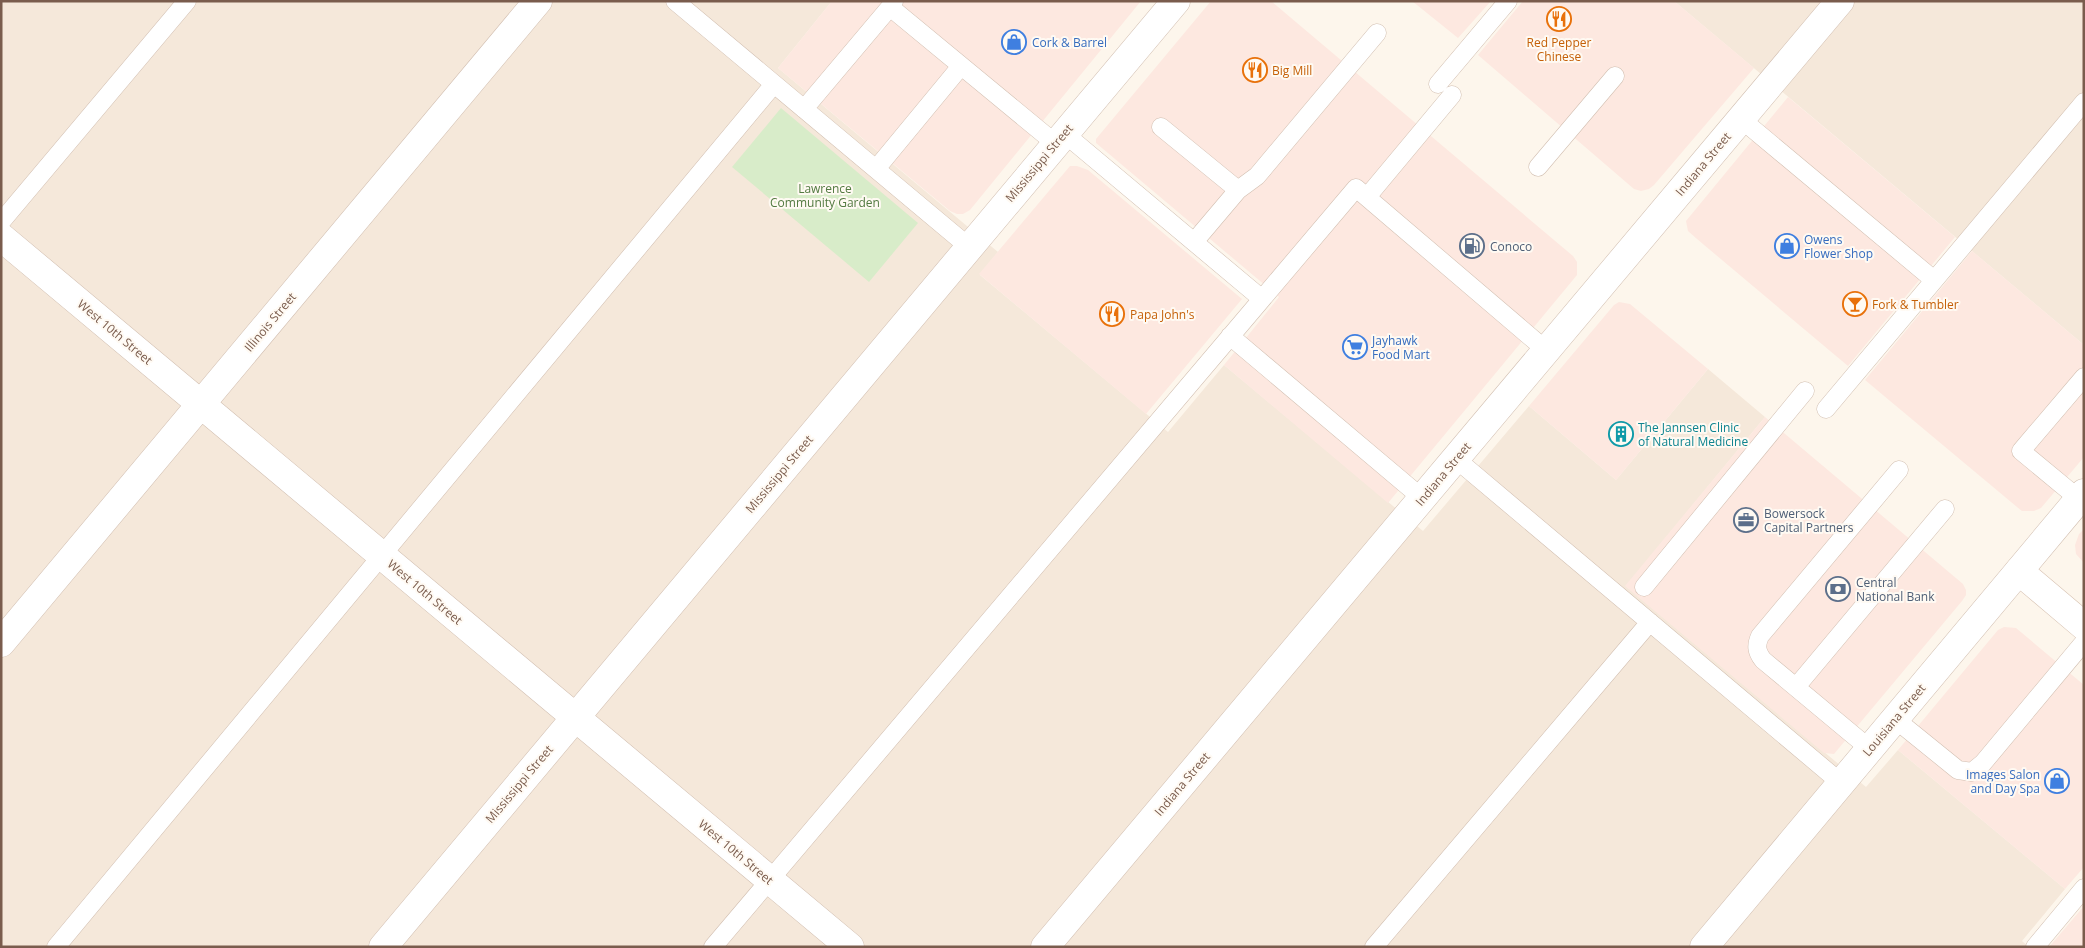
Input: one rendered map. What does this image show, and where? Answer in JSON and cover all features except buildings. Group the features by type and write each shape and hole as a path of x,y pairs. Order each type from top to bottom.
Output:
{"street":[{"name":"Illinois Street","path":"1,643 538,1"},
{"name":"Mississippi Street","path":"383,947 1176,1"},
{"name":"Indiana Street","path":"1045,947 1840,1"},
{"name":"West 10th Street","path":"1,237 850,947"},
{"name":"Louisiana Street","path":"1704,947 2081,496"},
{"path":"2019,571 2084,626"}],"lane":[{"path":"1,222 187,1"},
{"path":"676,1 969,247"},
{"path":"1367,197 1508,1"},
{"path":"804,109 892,4 961,66 1194,242 1262,299"},
{"path":"1194,242 1238,190 1257,176 1377,33"},
{"path":"876,169 961,66"},
{"path":"1538,167 1615,76"},
{"path":"56,947 774,84"},
{"path":"1826,409 2084,102"},
{"path":"1741,119 1934,280"},
{"path":"1161,127 1238,190"},
{"path":"714,947 1356,188 1547,351"},
{"path":"1230,336 1422,498"},
{"path":"2081,496 2022,451 2084,377"},
{"path":"1644,586 1805,392"},
{"path":"1456,459 1841,783"},
{"path":"1870,749 1757,653 1757,642 1760,636 1899,470"},
{"path":"1796,688 1945,510"},
{"path":"1374,947 1650,622"},
{"path":"1895,719 1958,770 1972,772 1983,763 2084,642"},
{"path":"2034,947 2084,888"}],"shaded area":[{"path":"1,1 832,1 778,68 998,252 980,275 1168,432 1224,365 1423,531 1529,406 1616,480 1708,369 1765,417 1626,586 1866,787 1898,750 2065,889 2022,941 2029,947 1,947"},
{"path":"832,1 1141,1 970,210 963,214 957,214 950,211 778,68"},
{"path":"1211,1 1271,1 1573,256 1577,262 1577,275 1388,503 1224,365 1279,297 1096,143 1096,139"},
{"path":"1412,1 1491,1 1458,38"},
{"path":"1523,1 1674,1 1754,68 1654,185 1649,189 1641,191 1634,189 1478,55"},
{"path":"1674,1 2084,1 2084,345"},
{"path":"1788,97 1955,237 1848,366 1688,231 1686,221"},
{"path":"1070,166 1077,166 1088,170 1242,299 1146,414 979,274"},
{"path":"1972,251 2084,345 2084,457 2041,508 2034,511 2022,511 1865,380"},
{"path":"1619,302 1630,304 1708,369 1616,480 1529,406 1614,305"},
{"path":"1765,417 1963,584 1966,590 1966,595 1962,601 1834,754 1824,753 1625,586"},
{"path":"2084,529 2084,563 2076,554 2075,545 2079,534"},
{"path":"2004,627 2016,628 2084,685 2084,867 2065,889 1898,750 1998,630"},
{"path":"2084,906 2084,947 2049,947"}],"green space":[{"name":"Lawrence Community Garden","path":"781,108 918,223 869,282 732,167"}],"place":[{"name":"Red Pepper Chinese","path":"1559,19"},
{"name":"Cork & Barrel","path":"1014,42"},
{"name":"Big Mill","path":"1255,70"},
{"name":"Conoco","path":"1472,246"},
{"name":"Owens Flower Shop","path":"1787,246"},
{"name":"Fork & Tumbler","path":"1855,304"},
{"name":"Papa John's","path":"1112,314"},
{"name":"Jayhawk Food Mart","path":"1355,347"},
{"name":"The Jannsen Clinic of Natural Medicine","path":"1621,434"},
{"name":"Bowersock Capital Partners","path":"1746,520"},
{"name":"Central National Bank","path":"1838,589"},
{"name":"Images Salon and Day Spa","path":"2057,781"}]}
